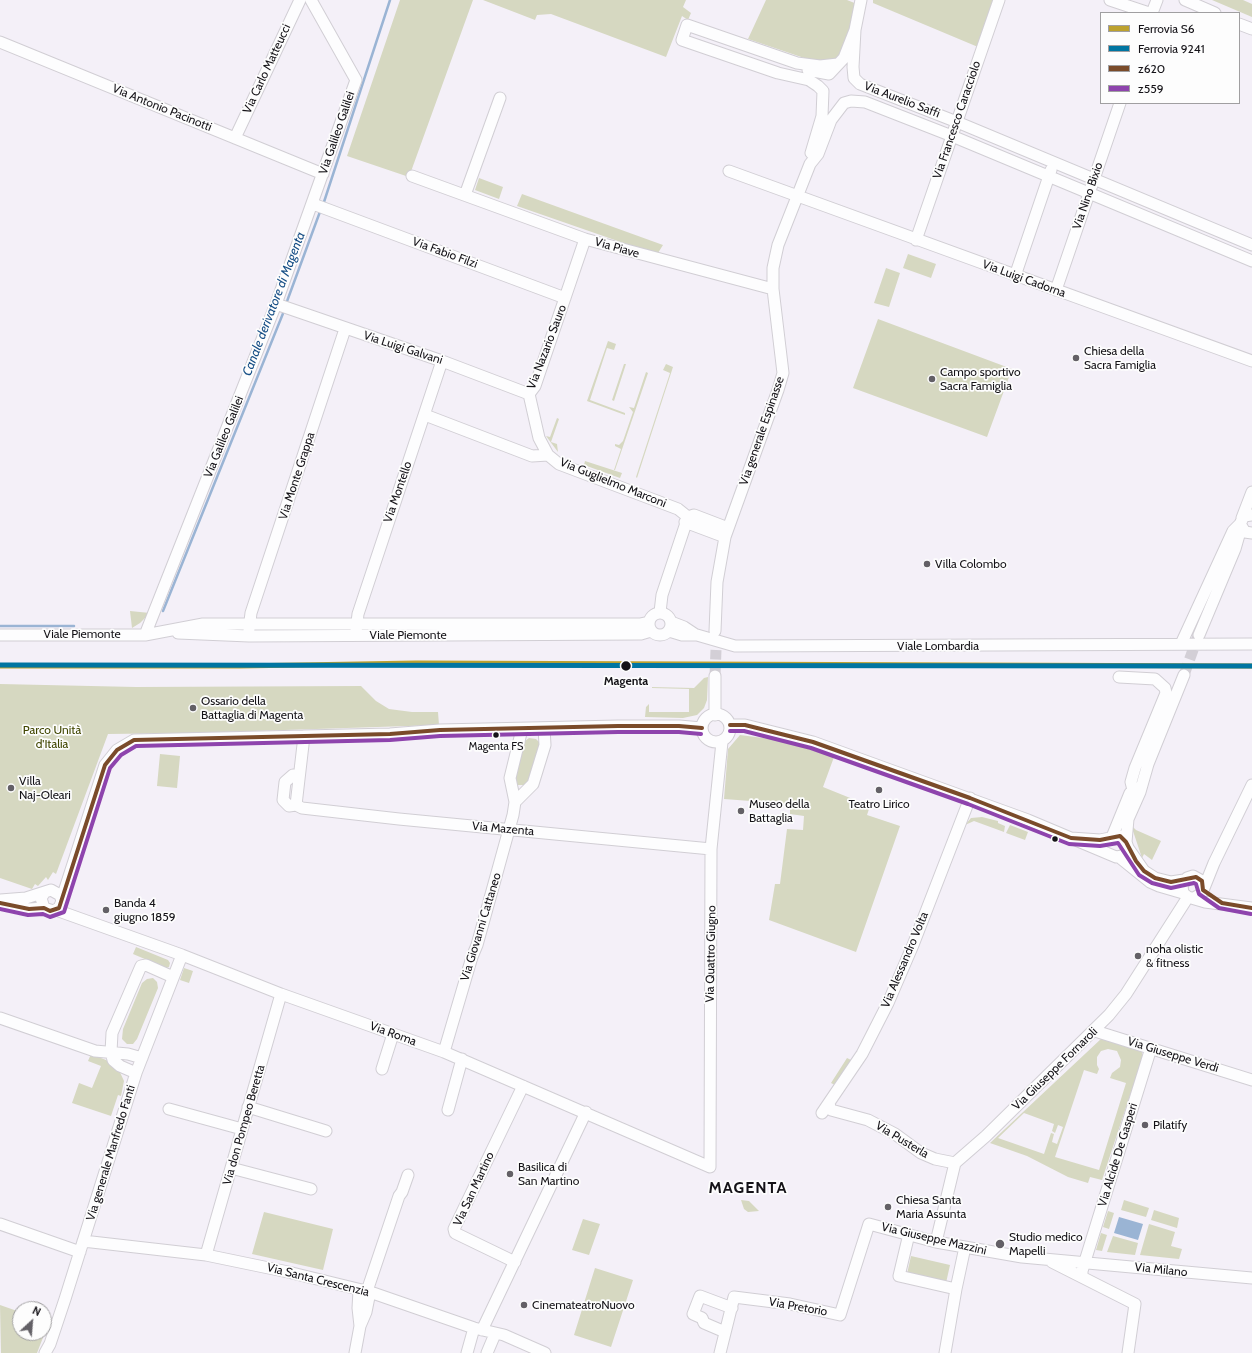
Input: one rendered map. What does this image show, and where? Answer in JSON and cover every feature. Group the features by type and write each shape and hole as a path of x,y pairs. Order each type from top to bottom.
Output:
{"street":[{"name":"Via Carlo Matteucci","path":"235,138 300,0"},
{"name":"Via Galileo Galilei","path":"145,635 282,306 318,206 323,174 356,80 311,0"},
{"name":"Via generale Espinasse","path":"716,631 717,582 727,532 783,373 773,288 774,268 778,245 796,196 810,164 818,154 831,120 844,103 853,97 855,93 856,88 853,61 861,0"},
{"name":"Via Francesco Caracciolo","path":"916,240 999,0"},
{"path":"1110,0 1146,12"},
{"path":"1152,12 1157,0"},
{"path":"1186,0 1213,12"},
{"path":"1240,24 1252,29"},
{"path":"838,64 820,66 797,63 687,25 682,40 778,73 809,80 823,96 829,100 839,104 844,103"},
{"name":"Via generale Espinasse","path":"810,164 811,155 822,116 823,82 848,51 856,30"},
{"name":"Via Antonio Pacinotti","path":"0,42 323,174"},
{"path":"733,57 738,42"},
{"path":"797,63 806,70 829,74 840,70 850,74 854,78"},
{"name":"Via Aurelio Saffi","path":"854,78 860,84 957,122 1252,245"},
{"path":"465,195 500,98"},
{"name":"Via Aurelio Saffi","path":"844,103 851,101 865,102 952,136 1252,261"},
{"name":"Via Nino Bixio","path":"1056,290 1120,104"},
{"path":"910,120 916,106"},
{"path":"1012,161 1018,148"},
{"path":"1015,276 1054,163"},
{"name":"Via Luigi Cadorna","path":"729,172 1252,361"},
{"name":"Via Piave","path":"412,176 585,239 701,271 773,288"},
{"name":"Via Fabio Filzi","path":"318,206 565,298"},
{"path":"1169,227 1175,213"},
{"name":"Via Nazario Sauro","path":"548,455 539,438 529,394 535,386 585,239"},
{"name":"Via Luigi Galvani","path":"282,306 345,329 442,361 529,394"},
{"name":"Via Monte Grappa","path":"249,636 249,623 345,329"},
{"name":"Via Montello","path":"356,636 358,614 442,361"},
{"name":"Via Guglielmo Marconi","path":"425,415 532,456 548,455 559,464 678,509 686,520 727,532"},
{"path":"1199,635 1235,549 1251,500"},
{"path":"660,612 662,595 686,520"},
{"path":"1235,549 1252,534 1248,533 1244,521"},
{"path":"1181,644 1232,531 1244,521"},
{"path":"660,612 668,616 670,627 660,635 650,626 653,615 660,612"},
{"name":"Viale Piemonte","path":"0,634 145,635 203,624 249,623 640,624 650,626"},
{"name":"Viale Piemonte","path":"164,632 249,636 641,634 650,626"},
{"name":"Viale Lombardia","path":"670,627 682,635 697,635 735,646 1252,644"},
{"path":"730,725 745,725 813,742 970,798 1115,856 1125,854 1127,845 1128,819 1140,792 1148,764 1184,675"},
{"path":"715,714 716,676"},
{"path":"1119,678 1155,679 1165,688 1166,693 1135,768 1131,782 1134,794 1132,808"},
{"path":"715,714 723,716 730,725 729,735 722,742 708,740 702,728 706,719 715,714"},
{"path":"0,903 29,909 44,908 50,911 60,904 105,765 114,753 125,744 134,740 390,734 440,730 641,725 702,728"},
{"path":"515,802 534,784 545,745 544,728"},
{"name":"Via Giovanni Cattaneo","path":"444,1052 472,957 477,946 509,829 515,802 510,778 522,729"},
{"name":"Via Mazenta","path":"304,736 299,775 293,775 285,782 283,800 289,806 296,805 302,808 331,812 711,849"},
{"name":"Via Quattro Giugno","path":"710,1166 711,849 722,742"},
{"path":"1148,764 1132,789 1106,849 1150,882 1159,886 1205,902 1252,908"},
{"path":"1188,896 1198,897 1203,889 1252,785"},
{"name":"Via Alessandro Volta","path":"825,1108 862,1054 888,1003 913,945 970,798"},
{"path":"1071,838 1092,840 1120,836 1144,871 1155,878 1171,882 1196,877 1202,881 1203,889 1222,903"},
{"path":"0,900 26,898 48,891 62,882 72,868"},
{"path":"1184,880 1182,886 1188,896"},
{"path":"48,891 58,892 60,904"},
{"path":"44,908 41,902 48,891"},
{"name":"Via Giuseppe Fornaroli","path":"955,1163 986,1136 1095,1031 1126,994 1188,896"},
{"name":"Via Roma","path":"60,904 70,914 182,955 281,994 462,1059 710,1166"},
{"name":"Via generale Manfredo Fanti","path":"45,1353 50,1344 82,1247 136,1073 182,955"},
{"path":"136,1073 120,1066 113,1060 110,1052 112,1033 140,966 146,965 173,977"},
{"name":"Via don Pompeo Beretta","path":"206,1255 281,994"},
{"path":"0,1018 95,1051 128,1054 142,1058"},
{"name":"Via Giuseppe Verdi","path":"1095,1031 1252,1080"},
{"path":"382,1069 394,1034"},
{"name":"Via Alcìde De Gasperi","path":"1082,1277 1085,1262 1151,1048"},
{"path":"448,1110 462,1059"},
{"name":"Via San Martino","path":"515,1262 455,1232 454,1229 523,1086"},
{"path":"248,1107 326,1132"},
{"name":"Via Pusterla","path":"825,1108 868,1120 895,1134 921,1153 935,1159 955,1163"},
{"path":"169,1109 242,1129"},
{"path":"467,1353 478,1329 515,1262 586,1112"},
{"path":"936,1242 955,1163"},
{"path":"231,1168 311,1189"},
{"path":"356,1353 360,1326 366,1312 365,1291 408,1175"},
{"name":"Via Santa Crescenzia","path":"0,1224 82,1247 206,1255 274,1269 365,1291 478,1329 504,1335 545,1353"},
{"name":"Via Giuseppe Mazzini","path":"869,1224 909,1234 916,1238 936,1242 1022,1257 1071,1261"},
{"name":"Via Pretorio","path":"733,1302 790,1304 840,1315 869,1224"},
{"path":"909,1234 899,1276 956,1289"},
{"path":"945,1353 965,1247"},
{"path":"1046,1259 1135,1304 1128,1353"},
{"name":"Via Milano","path":"1071,1261 1252,1278"},
{"path":"720,1353 733,1302 700,1296 693,1314 702,1318 704,1323 725,1332"},
{"path":"487,1353 495,1334"}],"green space":[{"path":"400,0 473,0 409,177 347,156"},
{"path":"483,0 686,0 683,7 691,13 688,20 682,16 666,57 551,14 537,15 535,20"},
{"path":"766,0 847,0 857,4 849,42 840,56 834,60 816,62 748,39"},
{"path":"873,0 993,0 978,47 873,3"},
{"path":"1212,0 1243,0 1252,4 1252,17"},
{"path":"479,178 503,187 499,199 475,190"},
{"path":"522,194 663,245 658,253 655,254 517,206"},
{"path":"908,254 936,264 931,278 903,268"},
{"path":"886,268 900,273 889,307 874,303"},
{"name":"Campo sportivo Sacra Famiglia","path":"878,319 1012,369 987,437 853,388"},
{"path":"608,341 616,344 614,350 607,348 590,400 625,413 625,415 587,401"},
{"path":"624,364 626,364 614,401 612,400"},
{"path":"666,364 673,367 637,478 636,477 670,373 663,370"},
{"path":"646,372 648,373 614,470 621,449 615,446 615,444 619,445 623,441 633,412 629,407 634,408"},
{"path":"557,418 559,419 551,442 557,444 558,452 546,436 550,437"},
{"path":"585,461 622,473 620,478 584,465"},
{"path":"130,611 150,613 140,623 132,628"},
{"path":"708,677 707,700 704,708 697,715 683,718 645,717 646,707 649,704 649,712 689,712 689,689 652,687 694,688 704,678"},
{"name":"Parco Unità d'Italia","path":"0,684 136,687 361,686 376,701 389,709 412,712 438,712 439,725 193,733 108,734 56,874 53,872 48,880 46,877 38,886 35,884 32,889 0,878"},
{"path":"740,735 779,740 834,757 823,787 870,806 867,815 900,826 856,952 769,920 775,884 780,884 787,829 803,830 804,816 790,814 790,804 724,799 728,749"},
{"path":"529,738 536,739 540,743 530,782 524,787 523,785 517,785 515,779 525,741"},
{"path":"160,754 180,756 177,788 157,786"},
{"path":"982,817 998,821 998,823 1005,826 1004,832 974,821 965,825 971,818"},
{"path":"1010,825 1028,832 1025,840 1006,833"},
{"path":"1131,825 1136,830 1161,841 1152,860 1144,854 1142,858"},
{"path":"136,947 168,960 170,963 169,967 166,968 133,954"},
{"path":"184,968 193,971 189,983 180,980"},
{"path":"153,978 157,982 158,988 137,1039 133,1044 127,1044 122,1039 123,1029 142,983 147,979"},
{"path":"1102,1038 1141,1049 1143,1056 1102,1180 1090,1177 1088,1183 1068,1177 1027,1156 990,1143","holes":["1108,1049 1117,1051 1121,1060 1120,1067 1112,1073 1110,1078 1126,1083 1099,1170 1055,1157 1084,1070 1097,1074 1099,1069 1097,1065 1097,1057 1101,1051","1024,1113 1054,1124 1052,1131 1055,1133 1058,1125 1063,1127 1057,1144 1052,1142 1054,1134 1051,1133 1044,1154 998,1138"]},
{"path":"91,1054 106,1060 118,1068 124,1081 121,1096 118,1095 111,1116 72,1103 79,1083 92,1088 101,1066 88,1061"},
{"path":"847,1058 851,1060 835,1085 831,1083"},
{"path":"741,1200 749,1201 759,1211 748,1212 744,1209"},
{"path":"1124,1200 1149,1208 1146,1217 1121,1210"},
{"path":"1154,1210 1179,1218 1177,1228 1151,1220"},
{"path":"1108,1211 1114,1213 1109,1229 1103,1227"},
{"path":"264,1212 333,1229 323,1270 252,1254"},
{"path":"583,1219 600,1224 589,1255 572,1250"},
{"path":"1149,1224 1175,1232 1171,1246 1182,1249 1179,1259 1140,1255"},
{"path":"1101,1233 1107,1235 1102,1251 1096,1250"},
{"path":"1113,1236 1138,1243 1135,1255 1107,1252"},
{"path":"911,1256 950,1265 946,1283 907,1274"},
{"path":"595,1268 633,1280 611,1347 574,1335"},
{"path":"0,1305 12,1309 12,1341 42,1341 37,1353 1,1353"}],"water":[{"path":"1119,1217 1143,1224 1138,1240 1114,1233"}],"waterway":[{"name":"Canale derivatore di Magenta","path":"323,205 390,0"},
{"name":"Canale derivatore di Magenta","path":"286,304 321,209"},
{"name":"Canale derivatore di Magenta","path":"163,611 284,311"},
{"name":"Canale derivatore di Magenta","path":"0,626 74,626"}],"tunnel":[{"path":"1184,675 1198,636"},
{"path":"715,676 716,650"}],"rail line":[{"name":"S6","path":"0,666 240,666 416,663 1252,666"},
{"name":"9241","path":"0,665 1252,666"}],"transit line":[{"name":"z620","path":"730,725 745,725 813,742 970,798 1071,838 1100,840 1120,836 1126,842 1136,861 1144,871 1155,878 1171,882 1196,877 1202,881 1203,890 1222,903 1252,908"},
{"name":"z620","path":"0,903 29,909 44,908 50,911 59,908 105,765 117,750 134,740 390,734 440,730 618,726 679,726 702,728"},
{"name":"z559","path":"730,731 744,731 811,748 968,804 1069,844 1100,846 1118,843 1139,875 1152,883 1171,888 1194,883 1196,884 1199,894 1219,908 1251,914"},
{"name":"z559","path":"0,909 28,915 43,914 50,917 64,912 110,768 121,755 136,746 390,740 440,736 618,732 679,732 701,734"}],"place":[{"name":"Chiesa della Sacra Famiglia","path":"1076,358"},
{"name":"Campo sportivo Sacra Famiglia","path":"932,379"},
{"name":"Villa Colombo","path":"927,564"},
{"name":"Magenta","path":"626,666"},
{"name":"Ossario della Battaglia di Magenta","path":"193,708"},
{"name":"Magenta FS","path":"496,735"},
{"name":"Villa Naj-Oleari","path":"11,788"},
{"name":"Teatro Lirico","path":"879,790"},
{"name":"Museo della Battaglia","path":"741,811"},
{"name":"Banda 4 giugno 1859","path":"106,910"},
{"name":"noha olistic & fitness","path":"1138,956"},
{"name":"Pilatify","path":"1145,1125"},
{"name":"Basilica di San Martino","path":"510,1174"},
{"name":"Chiesa Santa Maria Assunta","path":"888,1207"},
{"name":"Studio medico Mapelli","path":"1000,1244"},
{"name":"CinemateatroNuovo","path":"524,1305"}],"district":[{"name":"MAGENTA","path":"748,1188"}]}
